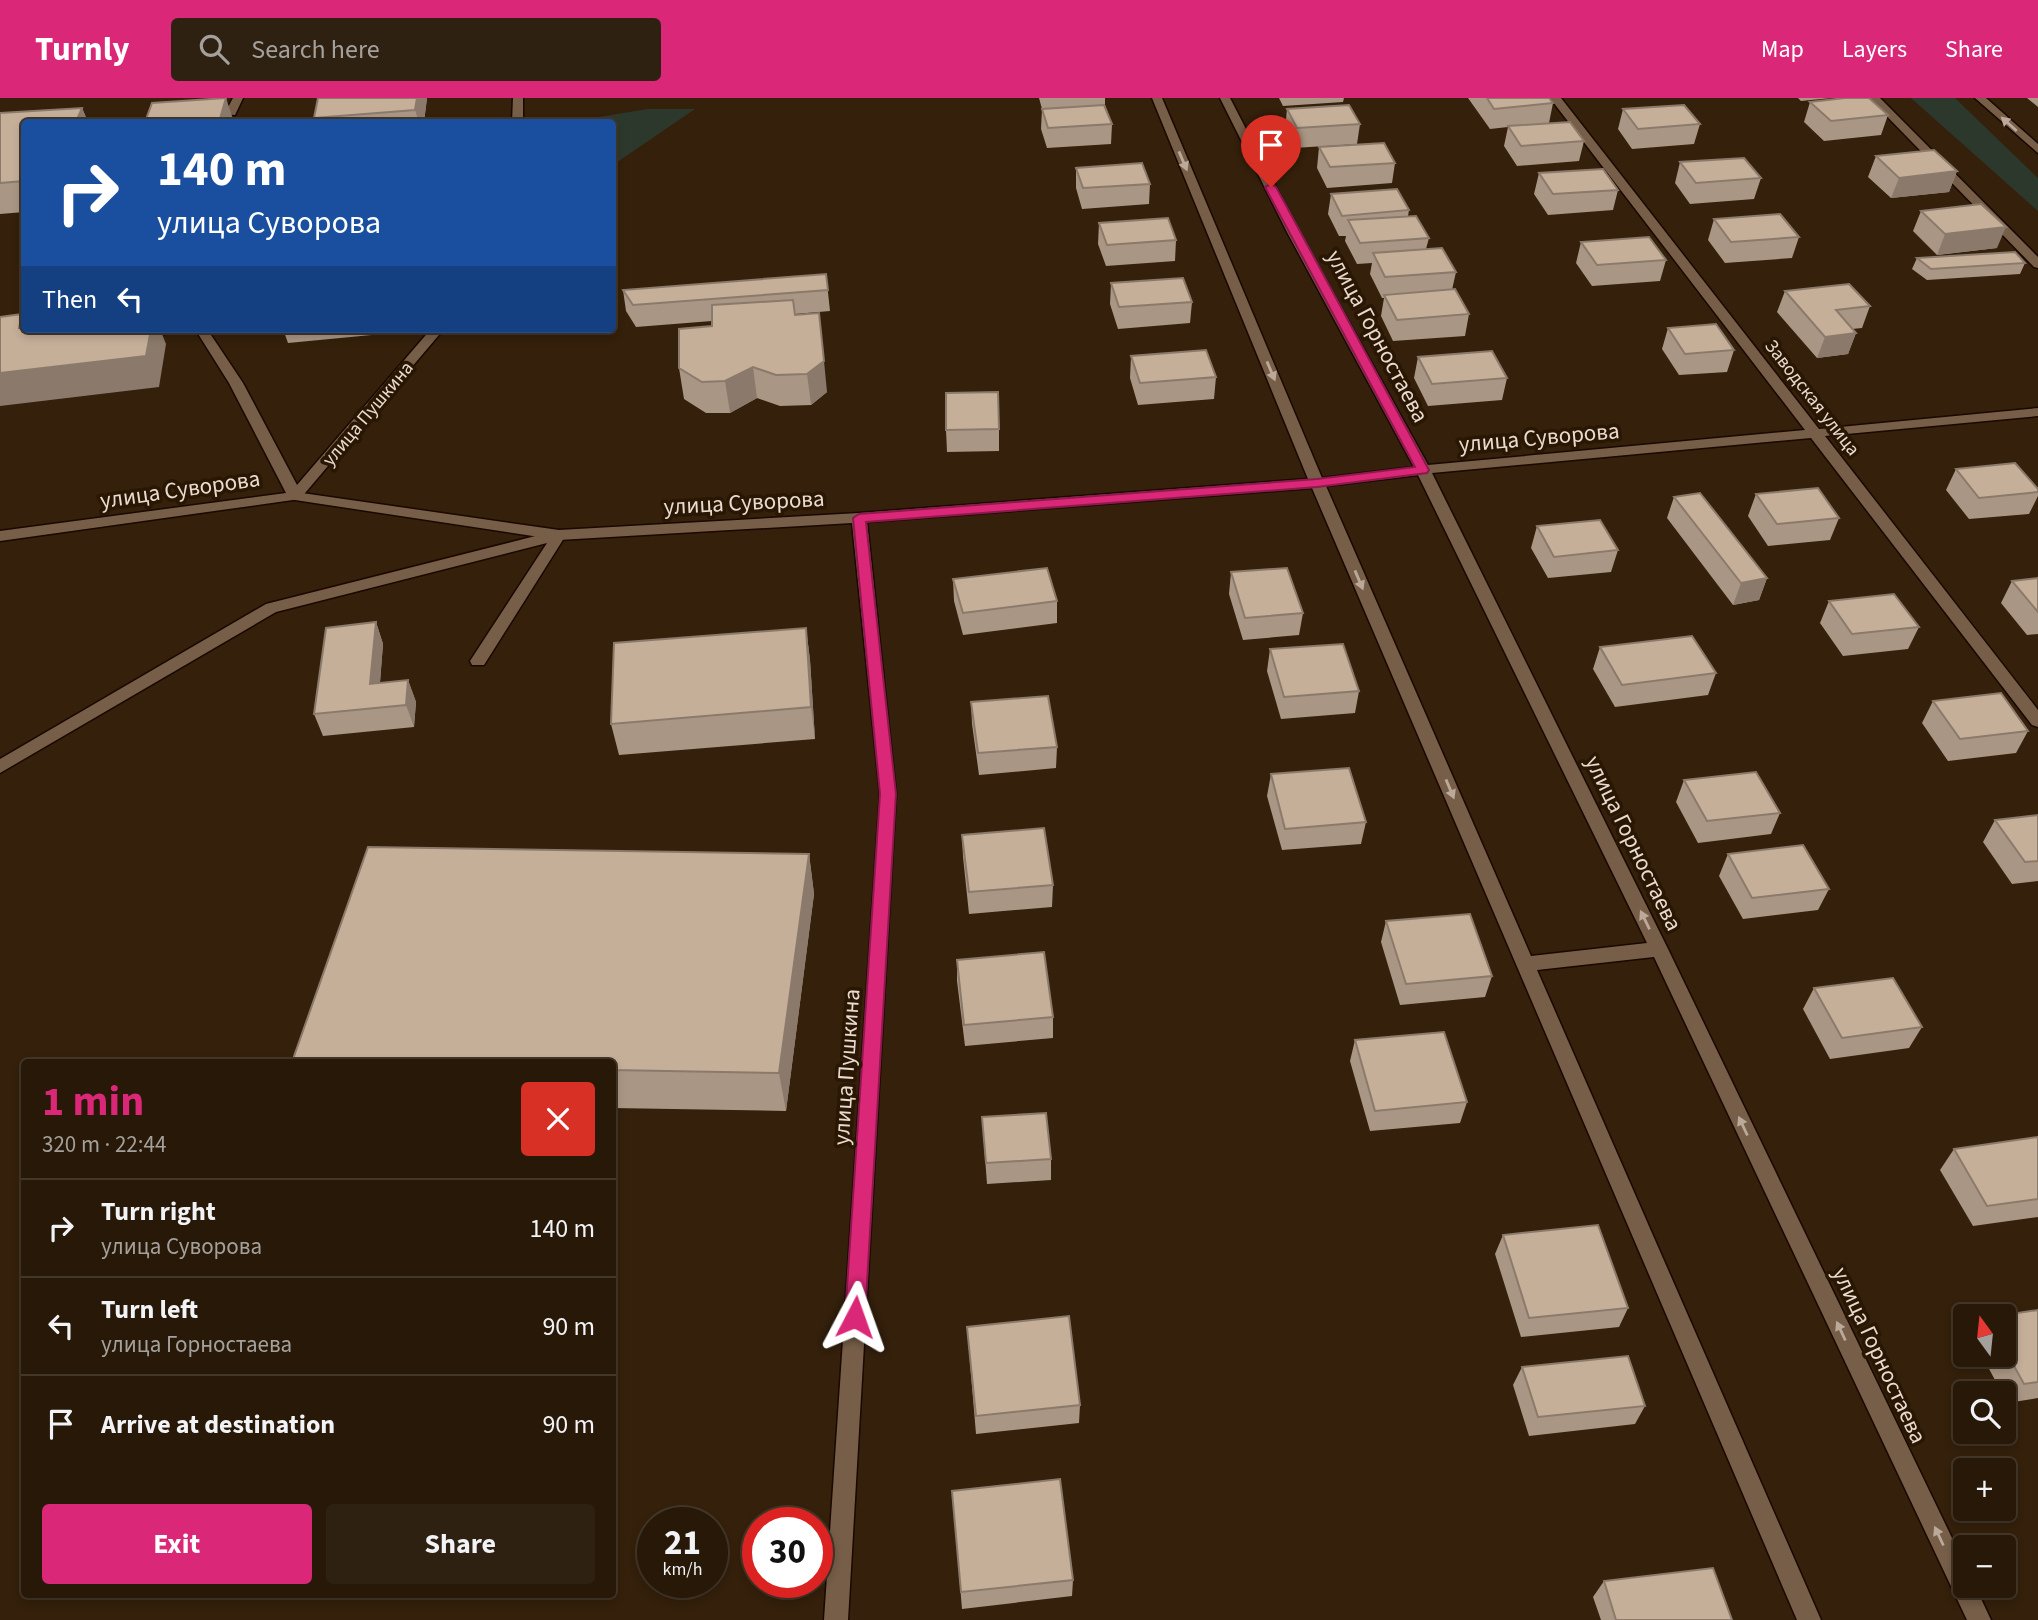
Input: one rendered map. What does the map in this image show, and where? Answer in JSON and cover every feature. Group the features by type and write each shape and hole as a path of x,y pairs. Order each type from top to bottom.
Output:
{"street":[{"path":"195,108 232,113 238,98"},
{"path":"518,98 518,119"},
{"path":"1157,98 1317,483 1809,1620"},
{"name":"улица Горностаева","path":"1225,98 1293,232 1423,470 1659,949 1979,1620"},
{"name":"Заводская улица","path":"1555,98 1818,433 2038,721"},
{"path":"1874,98 2038,264"},
{"path":"1980,98 2038,150"},
{"path":"204,333 236,383 295,496"},
{"name":"улица Пушкина","path":"295,496 435,333"},
{"name":"улица Суворова","path":"0,536 295,496 559,535 859,518 1317,483 1423,470 2038,412"},
{"name":"улица Пушкина","path":"836,1620 888,794 859,518"},
{"path":"478,661 559,535"},
{"path":"0,767 271,608 559,535"},
{"path":"1525,964 1659,949"}],"green space":[{"path":"1911,98 1955,98 2038,178 2038,211"},
{"path":"648,109 695,109 616,163 616,119 586,119"}],"building":[{"path":"226,98 220,119 146,119 152,103"},
{"path":"318,98 417,98 415,110 314,118"},
{"path":"1487,98 1549,98 1553,103 1494,109"},
{"path":"1869,98 1888,115 1831,121 1810,102"},
{"path":"1104,105 1112,124 1048,128 1042,109"},
{"path":"1349,105 1360,124 1297,128 1287,109"},
{"path":"1684,105 1700,124 1638,129 1623,109"},
{"path":"82,108 77,119 21,119 21,181 0,183 0,113"},
{"path":"1570,122 1584,141 1521,146 1508,126"},
{"path":"1384,143 1395,163 1330,167 1319,147"},
{"path":"1934,150 1957,171 1899,178 1876,156"},
{"path":"1744,158 1761,178 1696,183 1680,162"},
{"path":"1142,163 1150,184 1083,188 1076,168"},
{"path":"1603,169 1618,190 1553,194 1539,173"},
{"path":"1397,189 1409,210 1342,216 1331,194"},
{"path":"1981,204 2006,227 1945,234 1921,211"},
{"path":"1780,214 1799,237 1731,242 1714,219"},
{"path":"1416,216 1429,238 1360,243 1348,220"},
{"path":"1168,218 1176,240 1107,245 1099,223"},
{"path":"1649,237 1666,260 1597,265 1581,242"},
{"path":"1442,248 1456,272 1385,277 1373,253"},
{"path":"2015,252 2025,263 1931,269 1917,258"},
{"path":"826,274 828,290 633,305 623,290"},
{"path":"1183,278 1192,302 1119,307 1111,283"},
{"path":"1849,284 1870,306 1836,310 1856,333 1825,337 1785,291"},
{"path":"1455,289 1469,314 1397,320 1384,295"},
{"path":"793,300 795,315 819,313 824,361 807,374 776,375 753,367 725,381 702,382 679,368 679,329 712,326 712,305"},
{"path":"21,314 21,333 150,333 146,356 0,373 0,317"},
{"path":"1716,324 1734,350 1685,354 1668,328"},
{"path":"1206,350 1216,377 1140,383 1131,356"},
{"path":"1492,351 1507,378 1432,384 1418,357"},
{"path":"998,392 999,429 946,430 946,393"},
{"path":"2015,463 2038,492 1979,498 1956,469"},
{"path":"1818,488 1839,518 1777,524 1756,494"},
{"path":"1700,493 1767,578 1741,583 1674,497"},
{"path":"1600,520 1618,550 1554,557 1537,526"},
{"path":"1047,568 1057,601 963,613 953,579"},
{"path":"1287,568 1303,613 1245,618 1231,572"},
{"path":"2038,578 2038,612 2012,581"},
{"path":"1894,594 1919,627 1852,634 1829,601"},
{"path":"376,622 370,684 408,680 406,705 314,714 326,628"},
{"path":"806,628 811,707 611,724 614,643"},
{"path":"1692,636 1716,673 1622,685 1600,647"},
{"path":"1343,644 1359,691 1284,697 1270,649"},
{"path":"2001,693 2028,731 1960,739 1933,701"},
{"path":"1048,696 1057,747 978,753 971,702"},
{"path":"1349,768 1366,822 1285,829 1271,774"},
{"path":"1756,772 1780,813 1707,821 1684,780"},
{"path":"2038,815 2038,861 2025,862 1995,820"},
{"path":"1044,828 1053,885 969,892 962,835"},
{"path":"1803,845 1829,889 1752,898 1728,854"},
{"path":"368,847 809,854 779,1073 616,1070 616,1059 293,1059"},
{"path":"1470,914 1492,976 1406,984 1386,921"},
{"path":"1044,952 1053,1017 964,1025 957,960"},
{"path":"1893,978 1922,1027 1842,1038 1814,988"},
{"path":"1444,1032 1467,1102 1375,1111 1355,1040"},
{"path":"1046,1113 1051,1159 986,1163 982,1117"},
{"path":"2038,1137 2038,1199 1987,1206 1954,1149"},
{"path":"1598,1225 1628,1308 1529,1318 1503,1235"},
{"path":"2038,1310 2038,1382 2024,1384 2015,1367 2016,1313"},
{"path":"1069,1316 1080,1405 976,1416 967,1327"},
{"path":"1628,1356 1645,1406 1538,1417 1522,1367"},
{"path":"1060,1479 1073,1580 961,1592 952,1491"},
{"path":"1713,1568 1732,1620 1616,1620 1604,1581"}],"route":[{"path":"855,1317 888,794 859,518 1317,483 1423,470 1271,187"}]}
